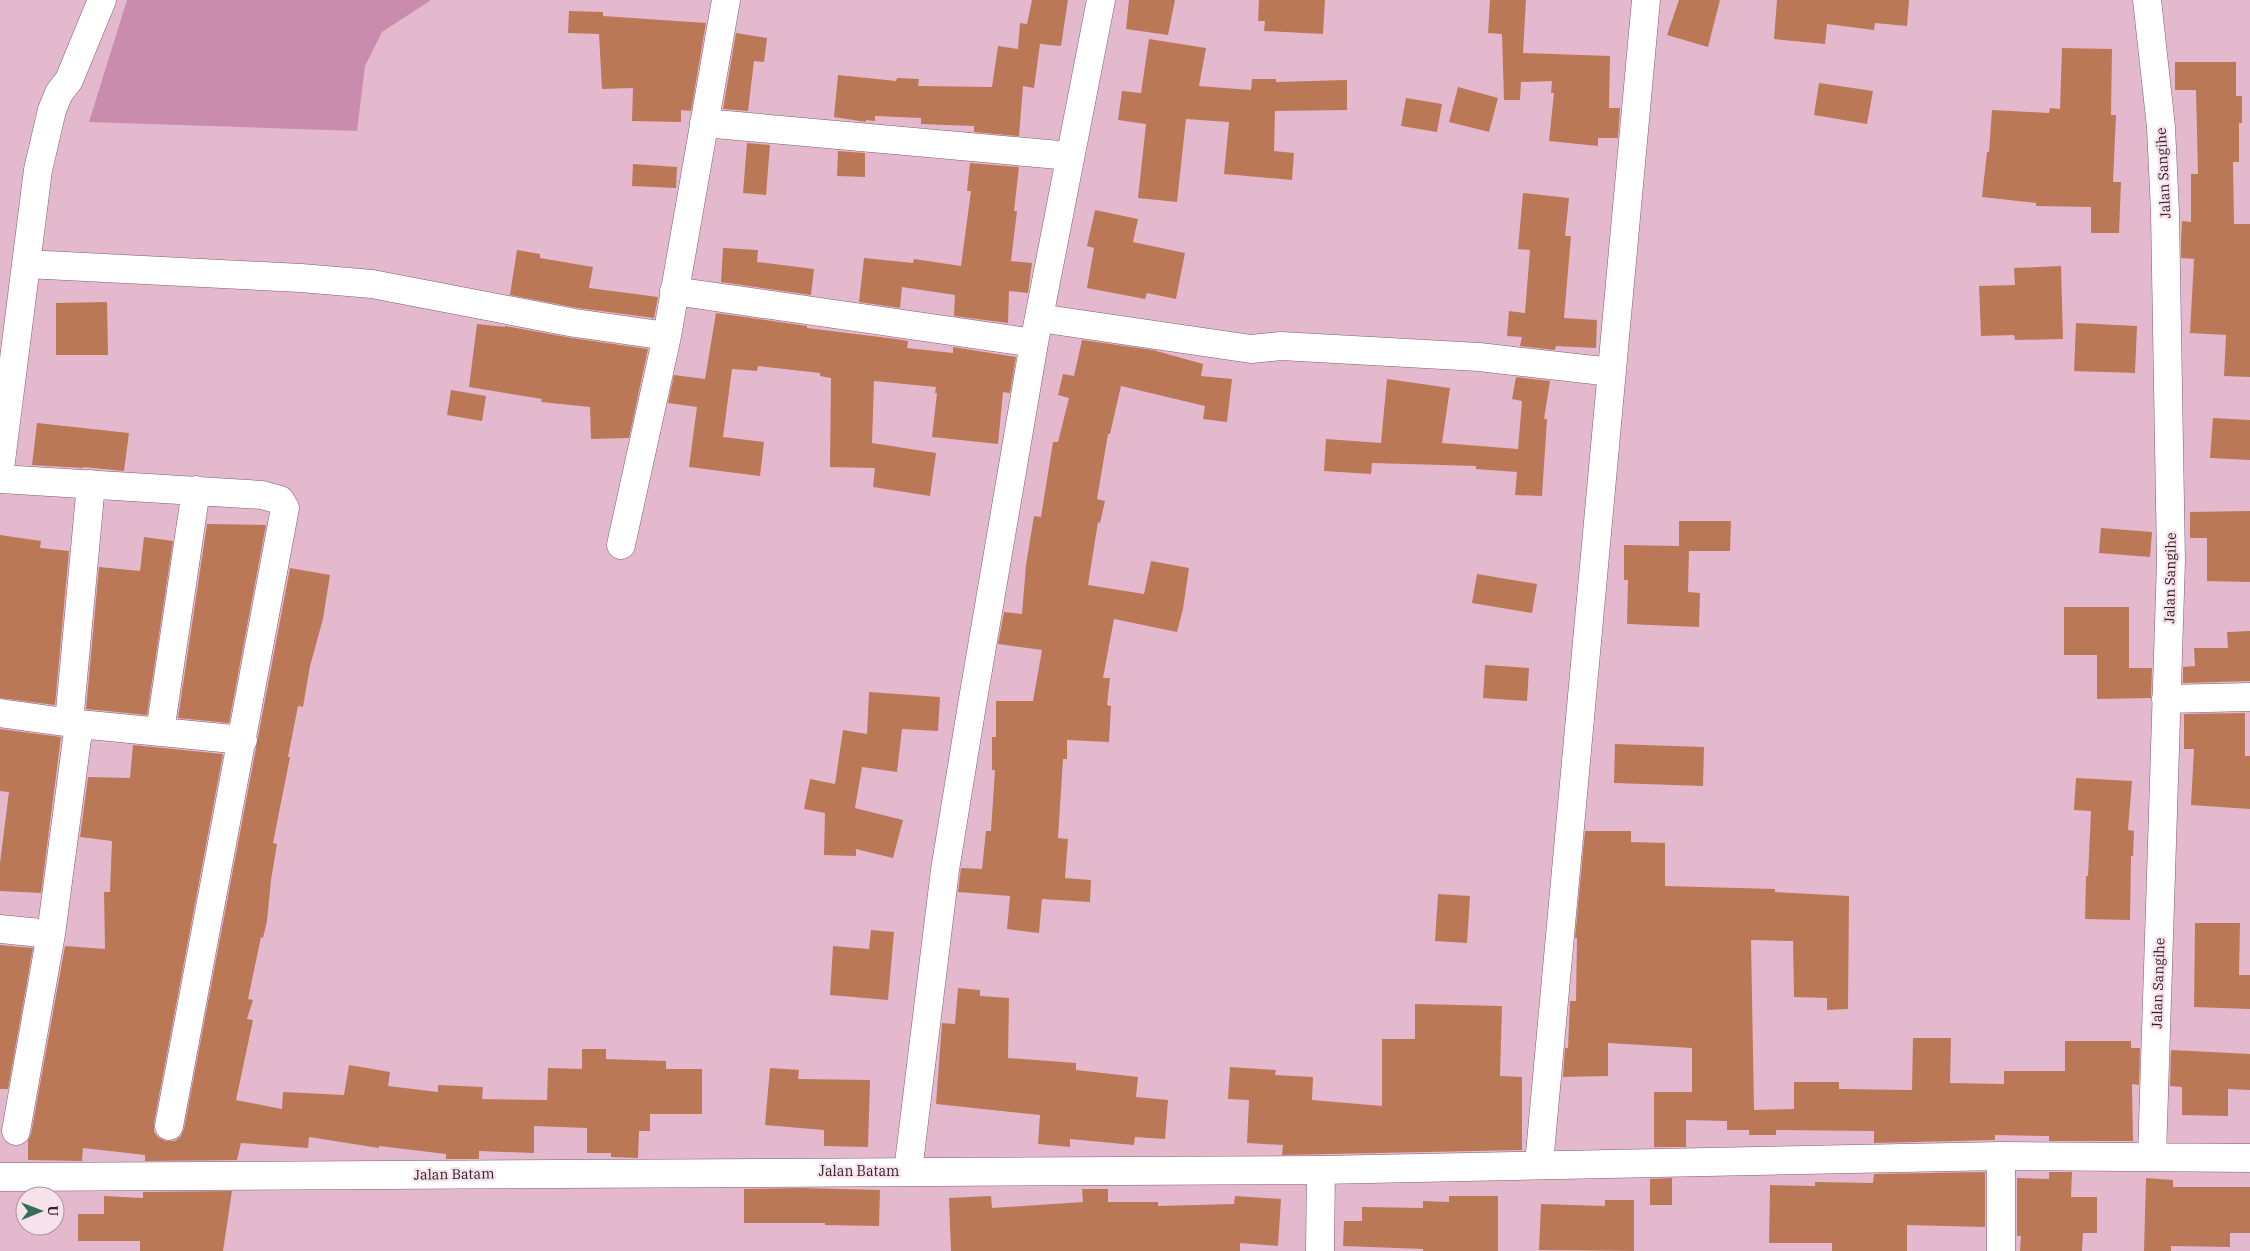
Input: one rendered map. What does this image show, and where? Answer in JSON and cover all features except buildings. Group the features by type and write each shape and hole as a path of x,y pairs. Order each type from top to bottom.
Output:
{"street":[{"path":"0,469 38,170 52,110 59,93 69,80 102,0"},
{"path":"621,545 667,336 726,0"},
{"path":"908,1171 945,870 1037,330 1101,0"},
{"path":"1539,1164 1646,0"},
{"name":"Jalan Sangihe","path":"2147,0 2161,127 2165,212 2171,561 2152,1156"},
{"path":"704,123 1070,156"},
{"path":"26,264 301,278 372,284 575,323 667,336"},
{"path":"674,292 1037,330 1251,349 1282,346 1479,357 1612,372"},
{"path":"0,479 269,496 280,500 285,508 243,740 169,1126"},
{"path":"16,1131 51,934 74,723 91,484"},
{"path":"160,732 196,490"},
{"path":"2166,699 2250,697"},
{"path":"0,713 74,723 243,740"},
{"path":"0,929 51,934"},
{"path":"2001,1156 2001,1251"},
{"name":"Jalan Batam","path":"0,1177 1321,1170 1539,1164 2001,1156 2250,1158"},
{"path":"1320,1251 1321,1170"}],"shaded area":[{"path":"127,0 431,0 382,32 365,66 357,131 89,122"}]}
